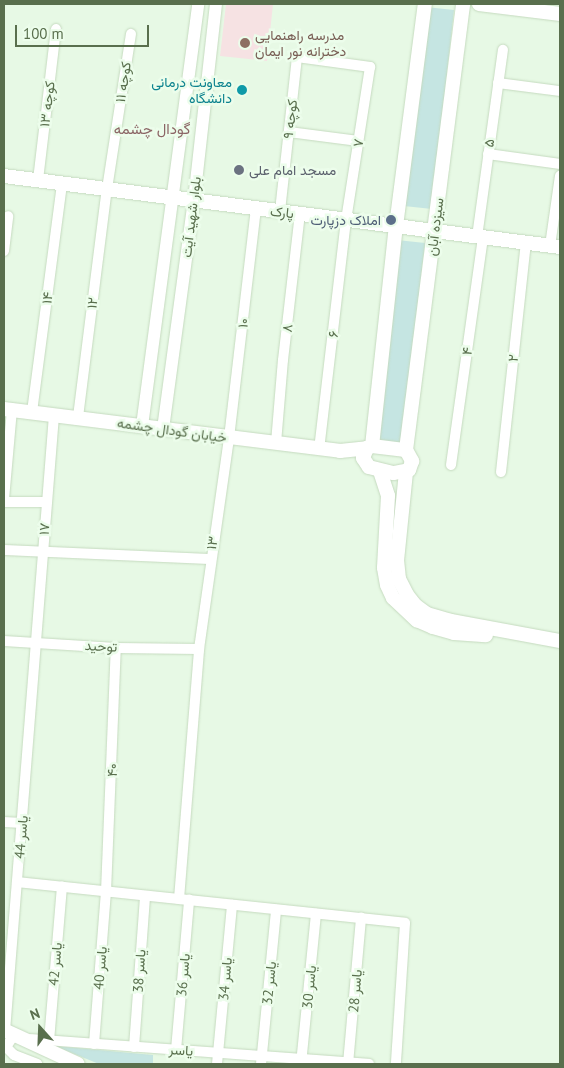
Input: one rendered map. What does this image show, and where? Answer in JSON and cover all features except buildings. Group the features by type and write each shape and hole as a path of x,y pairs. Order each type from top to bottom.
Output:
{"main road":[{"path":"365,463 363,458 370,447 425,4"},
{"name":"سیزده آبان","path":"406,472 409,470 412,461 406,450 464,4"},
{"path":"479,4 509,6 560,14"},
{"name":"پارک","path":"4,176 555,247"},
{"name":"خیابان گودال چشمه","path":"8,409 78,416 340,452"},
{"path":"340,452 370,447 406,450"},
{"path":"340,452 380,471 406,472 397,560 399,579 407,595 427,614 510,634 560,641"},
{"path":"380,471 388,496 384,568 387,585 398,603 417,620 454,633 480,636 510,634"},
{"path":"11,1034 78,1064"}],"street":[{"name":"بلوار شهید آیت","path":"142,426 198,4"},
{"name":"بلوار شهید آیت","path":"163,429 194,200 216,4"},
{"name":"کوچه ۱۳","path":"38,180 56,29"},
{"name":"کوچه ۱۱","path":"107,189 131,34"},
{"name":"۵","path":"480,237 488,154 503,50"},
{"name":"کوچه ۹","path":"280,211 297,57 370,67"},
{"name":"۷","path":"346,220 370,67"},
{"path":"498,83 560,91"},
{"path":"289,132 358,141"},
{"path":"488,154 560,164"},
{"path":"555,247 560,176"},
{"name":"۱۴","path":"32,412 62,184"},
{"name":"۱۲","path":"78,416 107,189"},
{"name":"۱۰","path":"229,438 256,209"},
{"name":"۸","path":"276,444 283,360 300,214"},
{"path":"4,251 8,216"},
{"name":"۶","path":"319,449 346,220"},
{"name":"۴","path":"451,466 480,237"},
{"name":"۲","path":"501,472 526,243"},
{"path":"8,409 4,501 46,502"},
{"name":"۱۷","path":"37,642 42,550 54,415"},
{"name":"۱۳","path":"184,900 199,649 210,559 229,438"},
{"path":"4,550 42,550 210,559"},
{"name":"توحید","path":"4,641 116,648 199,649"},
{"name":"یاسر 44","path":"37,642 17,882 11,1034 6,1047 14,1055 37,1064"},
{"name":"۴۰","path":"106,892 116,648"},
{"path":"4,822 22,823"},
{"path":"17,882 404,923 396,1064"},
{"name":"یاسر 42","path":"49,1041 62,887"},
{"name":"یاسر 40","path":"94,1044 106,892"},
{"name":"یاسر 38","path":"134,1047 145,896"},
{"name":"یاسر 36","path":"176,1050 184,900"},
{"name":"یاسر 34","path":"217,1064 232,905"},
{"name":"یاسر 32","path":"262,1060 276,910"},
{"name":"یاسر 30","path":"301,1062 316,914"},
{"name":"یاسر 28","path":"348,1064 361,918"},
{"name":"یاسر","path":"11,1034 49,1041 218,1053 262,1060 369,1064"}],"shaded area":[{"name":"مدرسه راهنمایی دخترانه نور ایمان","path":"226,4 273,4 267,61 220,56"},
{"path":"426,7 454,10 432,209 404,206"},
{"path":"397,240 425,243 402,443 375,440"},
{"path":"55,1046 153,1055 153,1064 99,1064"}],"place":[{"name":"مدرسه راهنمایی دخترانه نور ایمان","path":"245,43"},
{"name":"معاونت درمانی دانشگاه","path":"242,90"},
{"name":"مسجد امام علی","path":"239,170"},
{"name":"املاک دزپارت","path":"391,220"}],"district":[{"name":"گودال چشمه","path":"152,129"}]}
